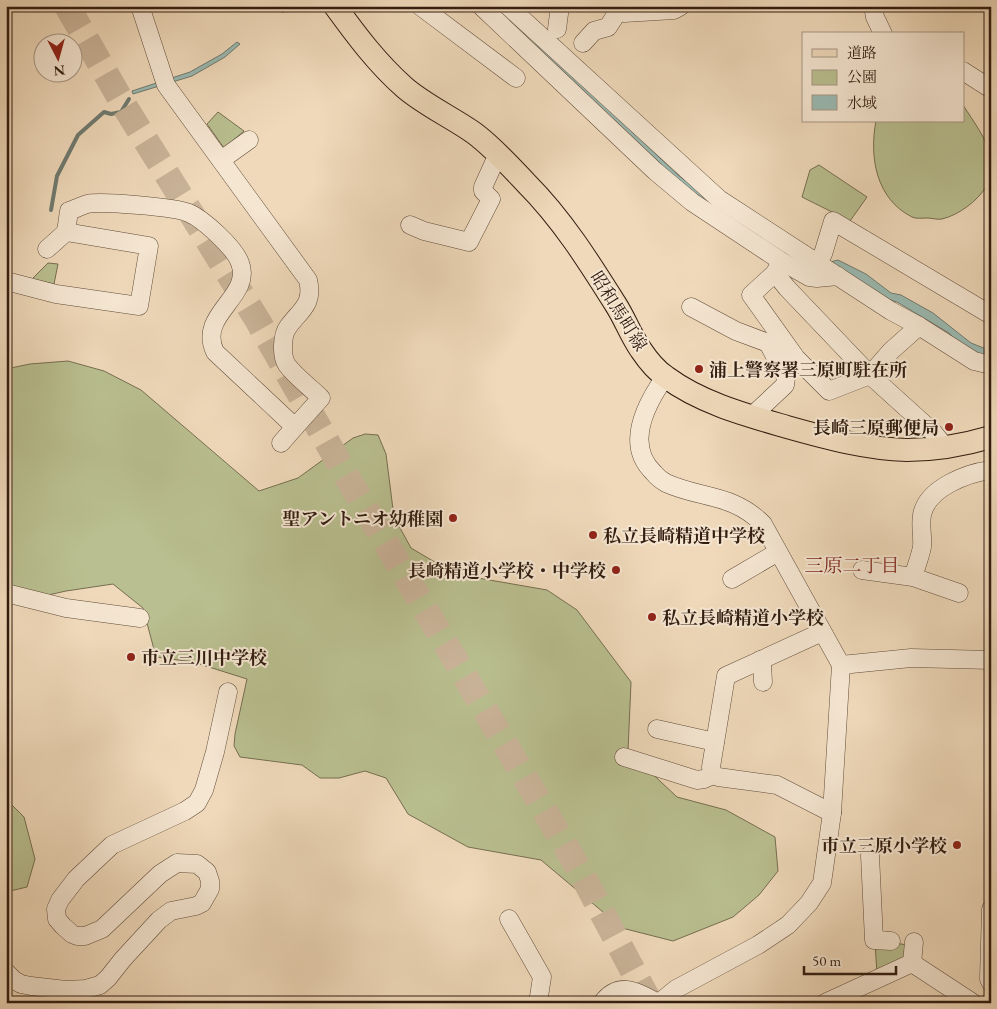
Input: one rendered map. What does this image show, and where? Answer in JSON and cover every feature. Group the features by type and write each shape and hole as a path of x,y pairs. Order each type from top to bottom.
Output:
{"main road":[{"name":"昭和馬町線","path":"335,6 358,38 405,88 475,134 498,154 546,204 573,238 617,306 640,349 665,376 686,390 717,404 752,416 818,435 867,446 907,450 945,447 991,437"}],"street":[{"path":"140,6 166,85 308,280 310,297 302,312 286,329 283,351 286,364 320,398 282,443"},
{"path":"420,6 516,78"},
{"path":"480,6 655,171 692,202 778,267 818,278 826,269"},
{"path":"508,6 719,199 890,311 919,326 974,361 991,365"},
{"path":"557,29 560,6"},
{"path":"583,43 594,31 608,26 618,8 624,13 674,10 681,6"},
{"path":"870,10 882,32"},
{"path":"536,59 549,45"},
{"path":"964,72 991,88"},
{"path":"222,160 249,140"},
{"path":"410,225 424,231 469,242 491,199 483,191 483,187 498,154"},
{"path":"47,249 66,232 69,212 87,204 112,203 174,209 190,213 225,242 237,256 243,275 242,281 218,314 213,326 213,347 215,352 295,426"},
{"path":"826,269 823,254 833,221 991,315"},
{"path":"6,281 56,294 139,306 149,246 66,232"},
{"path":"778,267 786,288 870,374 933,432 945,447"},
{"path":"778,267 751,295 796,358 829,391 870,374 891,351 919,326"},
{"path":"691,307 736,331 768,343 773,351 786,376 785,385 752,416"},
{"path":"602,1003 606,996 615,990 623,989 631,990 659,1003 676,989 758,945 788,925 809,903 822,883 832,813 841,665 763,524 751,512 725,500 667,483 647,467 639,442 642,418 651,396 665,376"},
{"path":"913,577 922,546 922,516 934,496 950,484 967,475 991,470"},
{"path":"910,536 912,515 917,498 934,496"},
{"path":"732,579 778,552"},
{"path":"862,570 913,577 959,594"},
{"path":"6,593 66,608 140,618"},
{"path":"713,775 711,766 726,676 822,632"},
{"path":"841,665 911,658 991,660"},
{"path":"760,660 763,682"},
{"path":"6,972 21,984 31,986 66,990 86,989 100,985 159,920 171,911 196,906 206,898 210,889 207,872 197,864 177,863 160,874 102,928 94,933 85,936 72,934 60,923 56,914 60,900 76,879 112,845 185,811 197,803 204,790 215,752 228,692"},
{"path":"658,729 715,742"},
{"path":"624,757 697,780 713,775 777,785 832,813"},
{"path":"870,855 874,940 892,941"},
{"path":"991,909 989,979 991,982"},
{"path":"509,919 542,977 538,1003"},
{"path":"912,963 914,942"},
{"path":"825,1003 912,963"},
{"path":"912,963 973,1003"}],"green space":[{"path":"964,107 987,145 991,159 988,182 974,201 955,214 940,219 912,217 890,199 883,188 875,162 874,135 876,122 964,122"},
{"path":"218,112 244,131 224,148 207,124"},
{"path":"819,165 867,197 850,221 802,197 810,170"},
{"path":"48,263 58,264 54,284 32,279"},
{"path":"68,361 104,371 141,390 259,491 298,478 353,438 365,434 378,435 386,454 394,517 411,548 455,574 547,590 577,610 631,682 628,751 677,797 726,810 775,837 778,871 759,895 733,917 673,941 622,928 541,860 468,847 408,814 386,778 365,771 339,778 320,778 302,765 240,757 234,746 235,734 247,679 193,662 156,657 143,608 113,584 66,591 17,602 6,596 6,369 30,364"},
{"path":"6,799 24,817 35,859 27,887 6,892"},
{"path":"875,943 902,944 911,947 910,961 877,974"}],"water":[{"path":"485,6 499,6 679,176 731,214 826,263 838,260 866,274 891,293 901,295 933,313 971,343 991,351 991,357 967,352 949,333 897,302 813,275 673,182"},
{"path":"237,42 240,44 225,57 192,76 133,94 132,91 190,72 222,54"}],"waterway":[{"path":"283,11 293,6"},
{"path":"51,210 57,176 78,135 104,112 111,114 121,112 129,99"}],"tunnel":[{"path":"67,6 125,107 258,321 351,484 579,869 650,1003"}],"place":[{"name":"浦上警察署三原町駐在所","path":"699,369"},
{"name":"長崎三原郵便局","path":"949,427"},
{"name":"聖アントニオ幼稚園","path":"453,518"},
{"name":"私立長崎精道中学校","path":"593,535"},
{"name":"長崎精道小学校・中学校","path":"616,570"},
{"name":"私立長崎精道小学校","path":"652,617"},
{"name":"市立三川中学校","path":"131,657"},
{"name":"市立三原小学校","path":"957,845"}],"district":[{"name":"三原二丁目","path":"852,565"}]}
